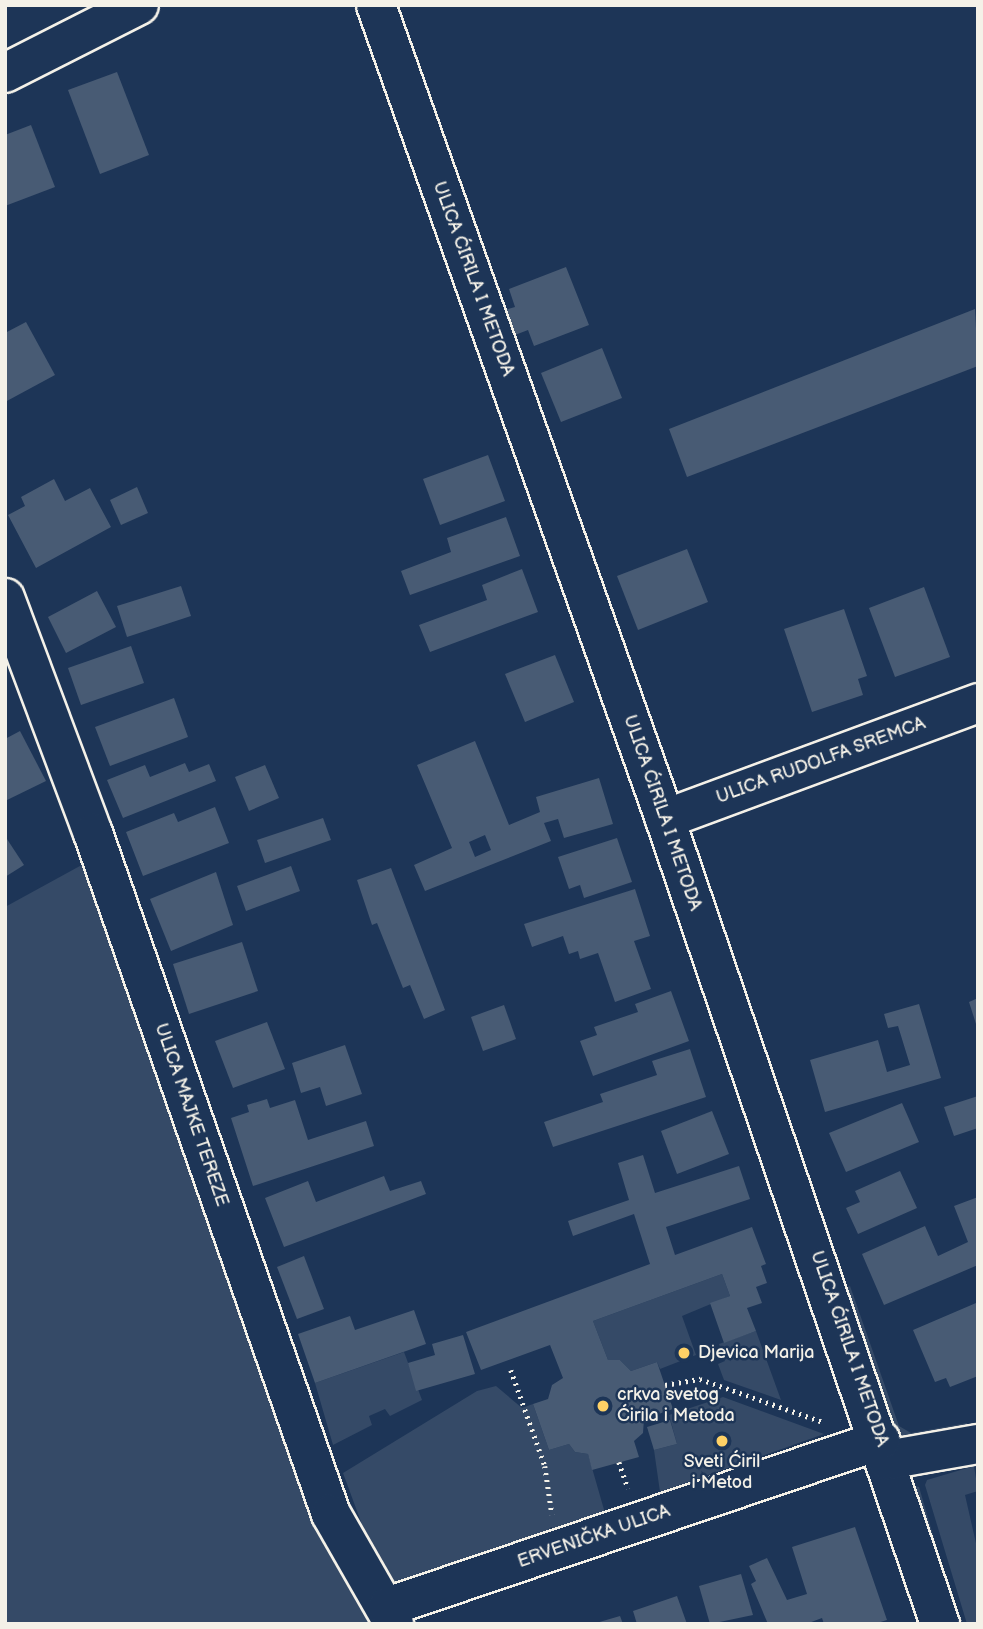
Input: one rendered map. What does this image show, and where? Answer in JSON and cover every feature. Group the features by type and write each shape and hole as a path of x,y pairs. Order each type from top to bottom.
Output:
{"street":[{"path":"5,73 139,5"},
{"name":"ULICA ĆIRILA I METODA","path":"376,5 665,819 884,1450 940,1624"},
{"name":"ULICA MAJKE TEREZE","path":"5,598 93,833 331,1514 391,1616"},
{"name":"ULICA RUDOLFA SREMCA","path":"665,819 978,703"},
{"name":"ERVENIČKA ULICA","path":"391,1616 561,1548 884,1450 978,1444"}],"path":[{"path":"511,1370 545,1466 561,1548"},
{"path":"665,1385 700,1379 832,1424"}],"shaded area":[{"path":"89,861 382,1624 5,1624 5,907"},
{"path":"722,1274 730,1296 682,1316 696,1355 660,1369 657,1362 631,1371 620,1360 608,1360 593,1321"},
{"path":"850,1286 899,1426 911,1433 967,1423 970,1435 897,1444 837,1291"},
{"path":"756,1331 781,1400 724,1380 718,1364 725,1361 719,1344"},
{"path":"404,1352 422,1400 390,1416 385,1409 369,1416 372,1425 333,1445 315,1383"},
{"path":"496,1386 522,1408 533,1404 549,1450 569,1444 575,1452 588,1454 607,1520 564,1532 551,1527 546,1534 401,1590 382,1579 343,1473 477,1391"},
{"path":"723,1397 824,1434 660,1492 654,1450 677,1444 669,1415"},
{"path":"974,1466 978,1491 965,1495 978,1552 978,1624 967,1624 925,1485 927,1480"},
{"path":"914,1486 919,1487 959,1624 948,1624 911,1500"}],"building":[{"path":"117,72 149,155 100,174 68,90"},
{"path":"31,125 55,187 5,206 5,135"},
{"path":"566,267 589,325 534,346 528,330 515,335 505,310 515,307 509,289"},
{"path":"975,309 978,366 687,477 669,429"},
{"path":"26,322 55,375 5,402 5,333"},
{"path":"602,348 622,398 561,422 541,373"},
{"path":"488,455 505,501 440,525 423,479"},
{"path":"54,479 65,501 90,488 111,527 36,568 8,515 25,506 21,497"},
{"path":"137,487 148,513 121,525 110,500"},
{"path":"506,517 520,556 410,595 401,571 451,552 447,538"},
{"path":"687,549 708,602 638,630 617,576"},
{"path":"522,569 538,612 430,652 419,625 487,600 482,585"},
{"path":"181,586 191,616 127,637 117,606"},
{"path":"924,587 950,657 895,677 869,608"},
{"path":"97,591 116,627 66,653 48,617"},
{"path":"844,609 867,676 858,679 863,695 812,712 784,629"},
{"path":"131,646 144,683 81,705 68,668"},
{"path":"555,655 574,702 525,722 505,674"},
{"path":"174,698 188,737 110,766 95,727"},
{"path":"20,731 46,781 5,801 5,739"},
{"path":"475,741 509,825 540,812 536,797 599,778 613,824 564,838 558,819 544,823 551,841 425,891 414,865 452,848 417,765","holes":["485,835 491,850 475,857 469,842"]},
{"path":"185,763 189,772 209,764 216,781 123,818 107,780 145,765 150,777"},
{"path":"265,765 279,798 249,811 235,777"},
{"path":"215,807 229,843 143,876 126,832 174,813 178,822"},
{"path":"323,818 331,840 265,863 257,840"},
{"path":"5,836 24,865 5,877"},
{"path":"617,838 632,882 584,898 580,885 569,889 558,857"},
{"path":"291,866 300,891 246,911 237,886"},
{"path":"391,868 445,1010 424,1019 410,985 403,988 377,923 372,925 357,880"},
{"path":"216,872 233,925 171,951 150,899"},
{"path":"635,889 650,936 634,941 651,989 615,1002 598,953 580,959 578,951 569,954 563,936 532,947 524,924"},
{"path":"242,942 258,991 189,1014 173,964"},
{"path":"671,991 689,1041 593,1076 580,1041 597,1035 594,1027 638,1012 635,1004"},
{"path":"978,998 978,1027 977,1027 969,1002"},
{"path":"919,1004 941,1078 825,1112 810,1060 878,1040 887,1072 910,1065 898,1026 888,1028 884,1014"},
{"path":"504,1005 516,1039 483,1051 471,1017"},
{"path":"267,1022 285,1069 233,1088 215,1041"},
{"path":"345,1045 362,1094 326,1106 320,1087 301,1093 292,1063"},
{"path":"690,1049 706,1097 553,1147 544,1122 603,1102 600,1094 657,1075 652,1061"},
{"path":"978,1096 978,1128 954,1136 944,1107"},
{"path":"267,1099 270,1108 295,1100 308,1140 366,1121 374,1146 253,1186 231,1118 249,1112 247,1105"},
{"path":"902,1103 919,1142 846,1172 829,1133"},
{"path":"712,1111 729,1154 677,1174 661,1131"},
{"path":"643,1155 655,1193 739,1166 750,1199 666,1227 675,1255 752,1227 766,1264 761,1266 767,1283 756,1287 762,1303 747,1308 756,1331 724,1343 710,1303 730,1296 722,1274 593,1321 608,1360 620,1360 631,1371 657,1362 673,1409 644,1419 643,1433 634,1441 639,1457 592,1470 588,1454 575,1452 569,1444 549,1450 533,1404 548,1399 552,1385 563,1378 550,1345 481,1370 466,1332 650,1264 634,1214 573,1236 568,1221 629,1200 618,1163"},
{"path":"900,1171 917,1208 858,1234 846,1208 860,1202 855,1191"},
{"path":"384,1176 390,1191 421,1181 426,1194 284,1247 265,1198 308,1181 316,1202"},
{"path":"978,1197 978,1265 884,1305 862,1254 925,1226 938,1256 968,1242 954,1206"},
{"path":"304,1256 324,1309 297,1319 277,1267"},
{"path":"976,1303 978,1376 950,1387 946,1378 935,1382 913,1330"},
{"path":"414,1310 426,1344 315,1383 298,1334 350,1316 355,1330"},
{"path":"463,1335 475,1374 416,1391 408,1363 435,1355 432,1344"},
{"path":"670,1420 677,1444 654,1450 647,1427"},
{"path":"855,1527 887,1620 874,1624 824,1624 822,1618 806,1624 768,1624 751,1584 756,1581 749,1566 767,1558 787,1600 807,1594 792,1547"},
{"path":"741,1574 753,1615 710,1624 699,1586"},
{"path":"677,1596 687,1624 637,1624 633,1611"},
{"path":"620,1616 623,1624 596,1624 596,1623"}],"place":[{"name":"Djevica Marija","path":"684,1353"},
{"name":"crkva svetog Ćirila i Metoda","path":"603,1406"},
{"name":"Sveti Ćiril i Metod","path":"722,1441"}]}
